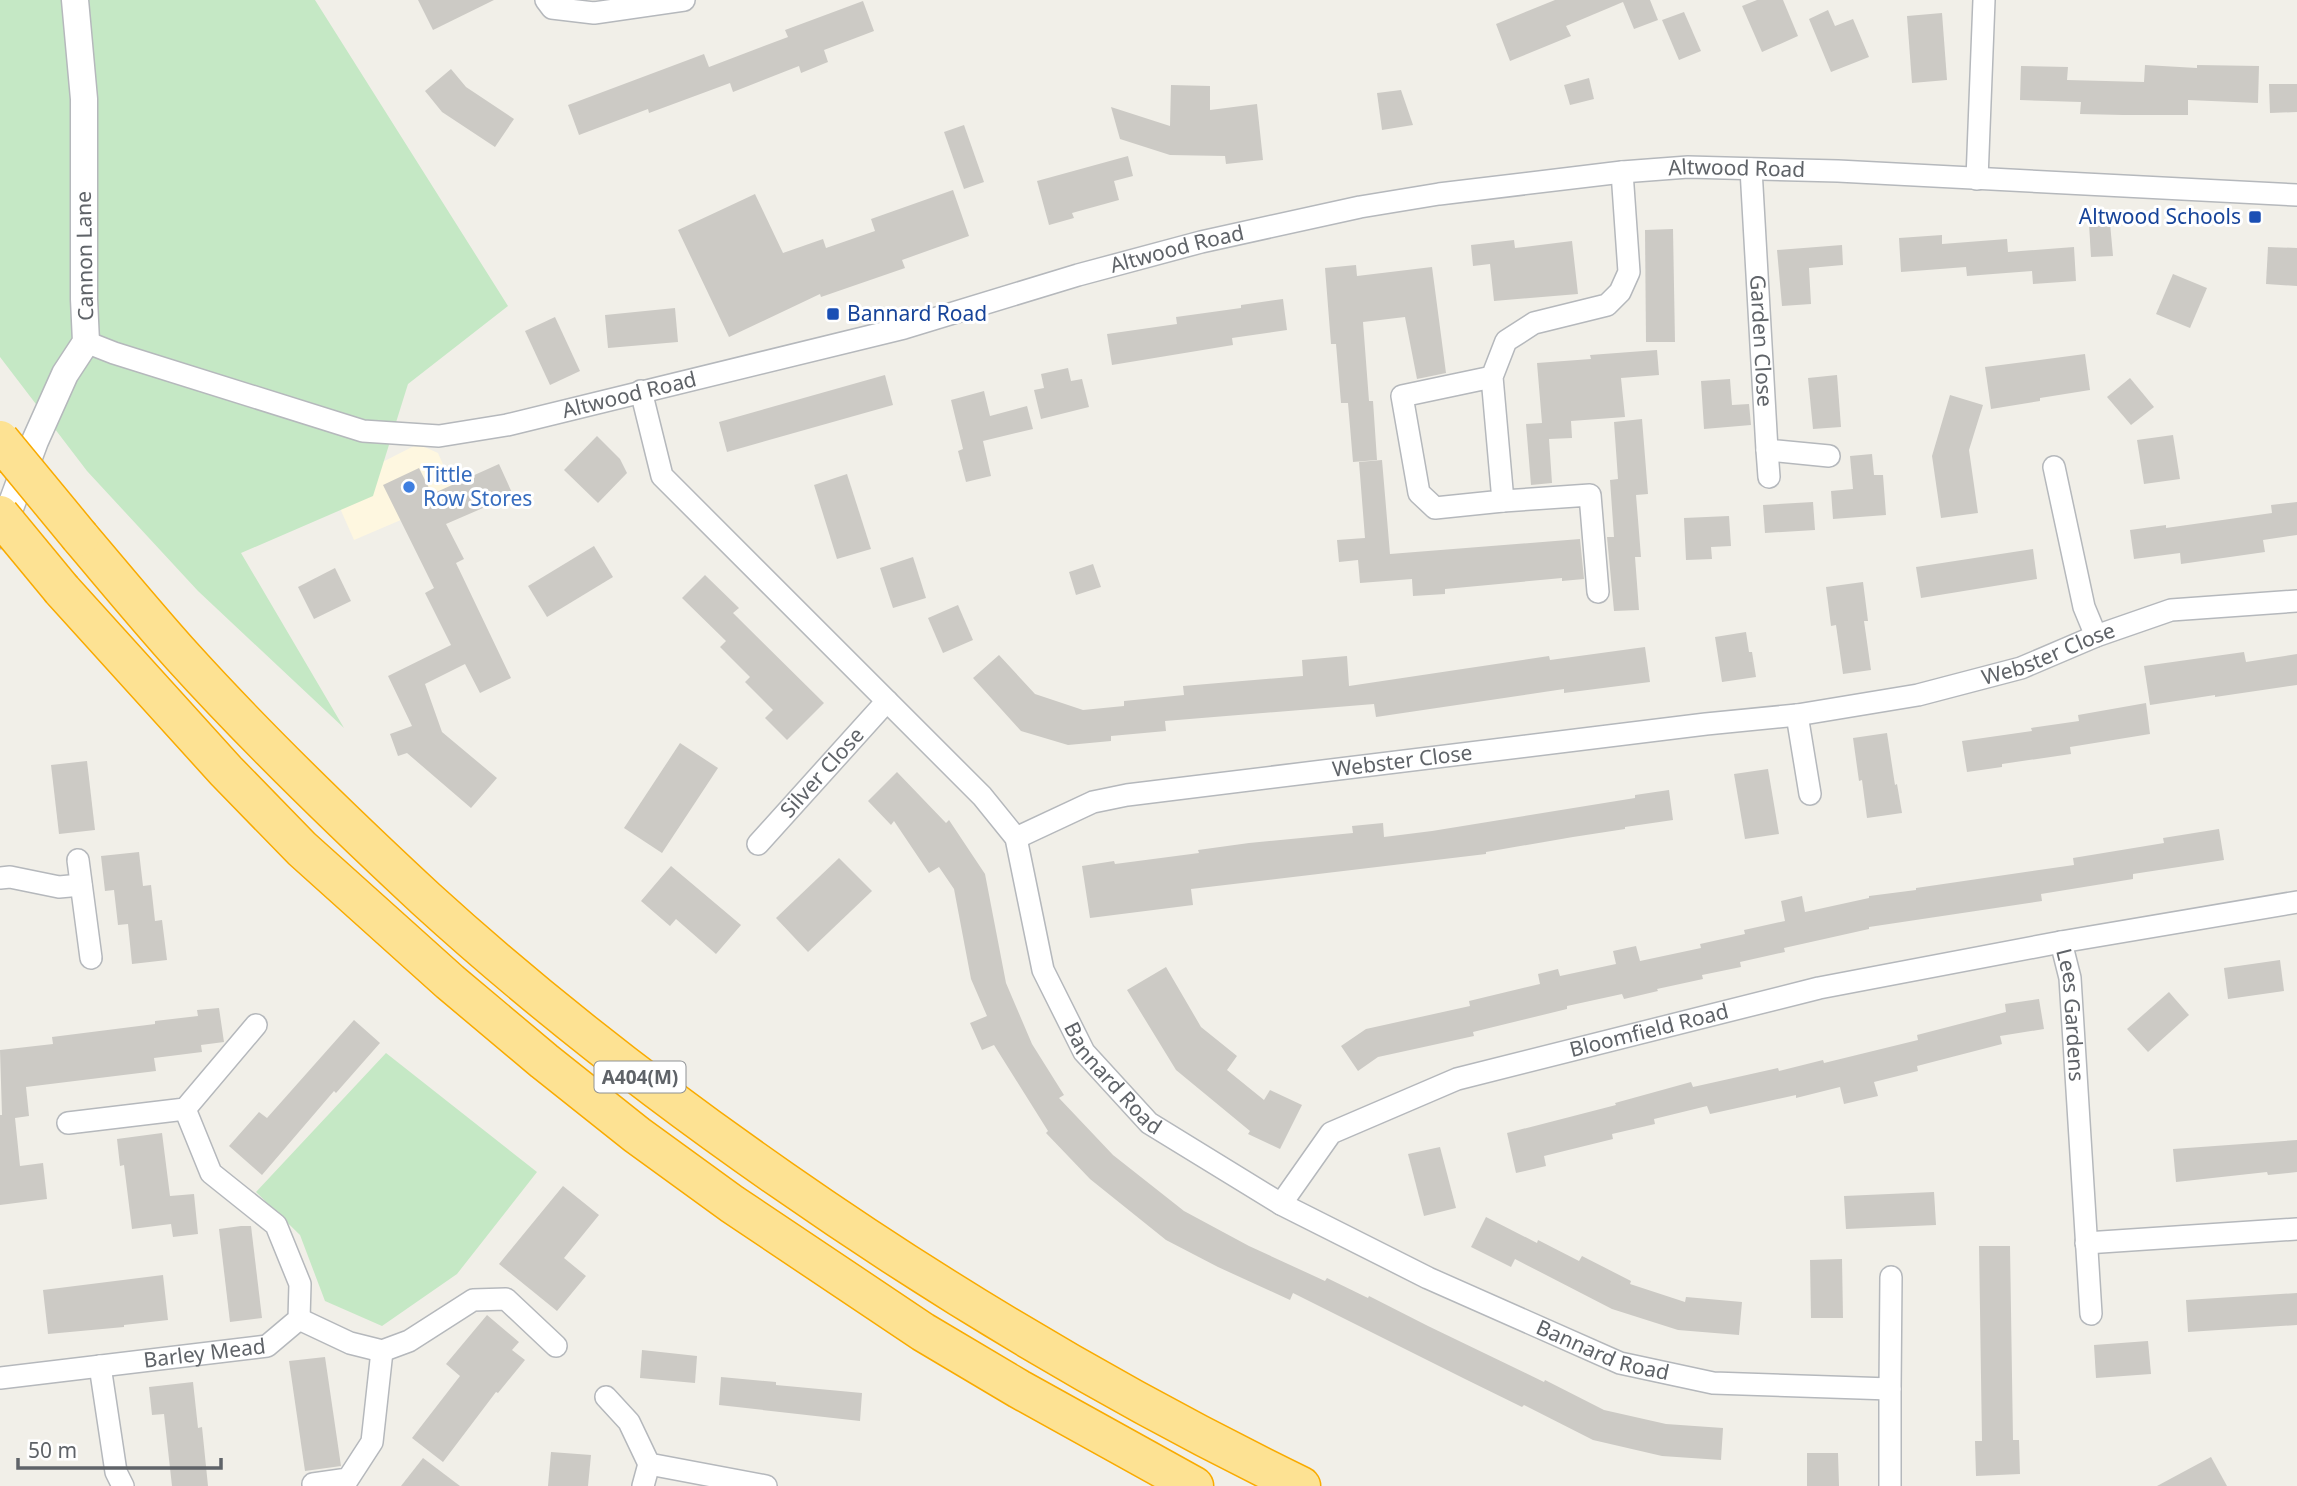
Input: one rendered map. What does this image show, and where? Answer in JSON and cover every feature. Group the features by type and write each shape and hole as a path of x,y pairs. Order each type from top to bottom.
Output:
{"highway":[{"name":"A404(M)","path":"0,440 184,657 345,822 428,900 537,995 729,1143 959,1298 1087,1374 1239,1456 1301,1486"},
{"name":"A404(M)","path":"0,515 62,590 226,771 302,849 450,982 627,1127 732,1204 923,1332 1018,1390 1194,1486"}],"street":[{"name":"Cannon Lane","path":"0,535 35,441 65,374 86,342 84,99 75,0"},
{"path":"546,0 552,8 594,13 684,0"},
{"path":"1977,179 1984,0"},
{"name":"Altwood Road","path":"86,342 363,431 439,436 507,425 904,328 1077,275 1272,225 1439,194 1622,172 1688,167 2297,195"},
{"name":"Garden Close","path":"1751,169 1769,477"},
{"path":"1503,501 1492,377 1506,341 1534,323 1607,305 1620,292 1629,272 1622,172"},
{"path":"1492,377 1402,396 1419,493 1435,508 1590,495 1598,592"},
{"name":"Bannard Road","path":"641,391 662,476 982,796 1016,838 1044,970 1084,1052 1149,1123 1282,1204 1428,1279 1620,1363 1713,1383 1890,1389"},
{"path":"1767,450 1829,456"},
{"path":"2054,467 2084,607 2096,636"},
{"name":"Webster Close","path":"1016,838 1093,802 1127,795 1797,715 1931,692 2021,668 2096,636 2171,610 2297,601"},
{"name":"Silver Close","path":"758,844 887,701"},
{"path":"1797,715 1810,794"},
{"path":"78,860 91,957"},
{"path":"0,878 10,877 59,887 81,885"},
{"name":"Lees Gardens","path":"2091,1314 2070,978 2061,942 2297,902"},
{"name":"Bloomfield Road","path":"1282,1204 1331,1133 1457,1079 1819,988 2061,942"},
{"path":"68,1123 185,1109 256,1025"},
{"path":"185,1109 211,1172 276,1225 300,1284 299,1319 350,1343 382,1350 409,1341 473,1300 506,1299 556,1346"},
{"path":"2086,1243 2297,1229"},
{"path":"1890,1486 1891,1277"},
{"name":"Barley Mead","path":"0,1378 267,1346 299,1319"},
{"path":"313,1484 348,1479 372,1442 382,1350"},
{"path":"100,1366 116,1472 123,1486"},
{"path":"606,1397 629,1422 649,1464 643,1486"},
{"path":"649,1464 766,1486"}],"shaded area":[{"path":"418,444 438,453 457,496 354,540 331,488"}],"green space":[{"path":"0,0 315,0 508,306 408,384 373,496 241,553 344,728 198,591 87,471 0,357"},
{"path":"386,1053 537,1172 457,1274 382,1326 325,1301 300,1235 256,1192"}],"building":[{"path":"418,0 494,0 433,30"},
{"path":"1555,0 1650,0 1658,20 1634,29 1623,2 1566,26 1571,36 1510,61 1496,24"},
{"path":"1757,0 1783,0 1798,36 1762,52 1742,6"},
{"path":"863,1 874,31 824,50 828,62 801,73 799,66 733,92 730,83 649,113 648,109 579,135 568,105 704,54 709,67 788,37 785,30"},
{"path":"1828,10 1835,26 1853,19 1869,57 1831,72 1809,19"},
{"path":"1684,12 1701,51 1679,60 1662,20"},
{"path":"1942,13 1947,80 1912,83 1907,16"},
{"path":"2145,65 2197,68 2197,65 2259,66 2258,103 2188,100 2188,115 2123,115 2080,114 2081,102 2020,100 2021,66 2068,67 2067,80 2144,82"},
{"path":"451,69 466,87 514,119 495,147 442,112 425,91"},
{"path":"1589,78 1594,99 1570,105 1564,85"},
{"path":"2269,84 2297,84 2297,112 2270,113"},
{"path":"1171,85 1210,86 1210,110 1257,104 1263,160 1226,164 1225,156 1170,155 1120,139 1111,107 1170,126"},
{"path":"1401,90 1413,125 1382,130 1377,93"},
{"path":"964,125 984,182 964,189 944,132"},
{"path":"1128,156 1133,176 1114,181 1119,200 1072,213 1074,218 1049,225 1037,181"},
{"path":"953,190 969,236 902,260 905,268 821,297 820,294 729,337 678,230 755,194 783,253 823,239 826,248 875,231 871,219"},
{"path":"2110,223 2113,256 2091,257 2089,224"},
{"path":"1673,229 1675,342 1646,342 1645,230"},
{"path":"1942,235 1942,244 2007,239 2008,252 2074,247 2076,281 2033,284 2032,271 1967,276 1966,267 1901,272 1899,238"},
{"path":"1514,240 1515,248 1572,241 1578,294 1494,301 1490,264 1473,266 1471,245"},
{"path":"1842,245 1843,265 1809,268 1811,304 1782,306 1777,250"},
{"path":"2268,247 2297,248 2297,286 2266,284"},
{"path":"1356,265 1357,276 1432,267 1446,373 1417,379 1405,317 1363,322 1377,460 1353,462 1348,403 1341,403 1336,344 1331,344 1325,268"},
{"path":"2173,274 2207,288 2190,328 2156,314"},
{"path":"1283,299 1287,330 1232,338 1233,345 1112,365 1107,334 1177,324 1176,317"},
{"path":"675,308 678,342 608,348 605,315"},
{"path":"555,317 580,371 550,385 525,331"},
{"path":"1657,350 1659,375 1621,378 1625,417 1571,421 1572,438 1549,439 1552,483 1531,485 1526,424 1542,423 1537,363 1591,359 1590,355"},
{"path":"2085,354 2090,390 1991,409 1985,367"},
{"path":"1068,368 1071,381 1082,379 1089,407 1041,419 1034,390 1044,388 1041,374"},
{"path":"885,375 893,405 727,452 719,422"},
{"path":"1837,375 1841,427 1813,429 1808,378"},
{"path":"2130,378 2154,407 2131,425 2107,397"},
{"path":"1730,379 1732,405 1749,404 1751,425 1704,429 1701,381"},
{"path":"984,391 990,416 1027,406 1033,429 983,441 991,476 966,482 958,451 963,449 951,400"},
{"path":"1950,395 1983,405 1969,450 1978,513 1941,518 1932,456"},
{"path":"1642,419 1648,494 1636,495 1641,557 1635,557 1639,610 1614,611 1607,537 1614,537 1610,480 1618,479 1614,422"},
{"path":"2173,435 2180,479 2144,484 2137,440"},
{"path":"597,436 620,459 627,473 598,503 564,470"},
{"path":"1872,454 1874,475 1883,475 1886,515 1833,519 1831,491 1853,489 1850,456"},
{"path":"1382,460 1390,554 1580,539 1584,579 1562,581 1562,578 1445,589 1445,594 1413,596 1412,579 1360,583 1358,560 1339,562 1337,540 1365,538 1359,462"},
{"path":"499,464 513,495 446,524 464,559 456,563 511,678 480,693 465,664 425,684 442,732 497,778 471,808 407,753 398,756 390,734 412,726 388,676 451,645 425,593 434,588 383,485 419,468 432,494"},
{"path":"847,474 871,549 837,559 814,485"},
{"path":"1813,502 1815,530 1765,533 1763,505"},
{"path":"2297,502 2297,535 2263,540 2265,552 2181,564 2180,553 2134,559 2130,530 2166,525 2166,528 2272,513 2271,505"},
{"path":"1729,516 1731,546 1711,547 1712,559 1686,560 1684,518"},
{"path":"594,546 613,577 547,617 528,586"},
{"path":"2033,549 2037,579 1921,598 1916,567"},
{"path":"913,557 926,598 893,608 880,568"},
{"path":"1093,564 1101,587 1076,595 1069,572"},
{"path":"335,568 351,601 314,619 298,587"},
{"path":"705,575 739,608 733,613 824,703 787,740 765,718 773,710 745,682 750,677 720,647 726,641 682,598"},
{"path":"1863,582 1868,621 1864,621 1871,670 1843,674 1836,625 1831,626 1826,587"},
{"path":"958,605 973,640 943,653 928,618"},
{"path":"1746,632 1756,677 1722,682 1715,637"},
{"path":"1645,647 1650,682 1564,693 1564,689 1376,717 1374,704 1165,721 1166,731 1111,736 1111,741 1068,745 1021,731 973,678 999,655 1035,694 1083,710 1124,706 1124,701 1184,695 1183,686 1303,676 1302,660 1347,656 1349,686 1549,656 1550,660"},
{"path":"2244,652 2246,662 2297,654 2297,685 2150,705 2144,666"},
{"path":"2146,703 2150,734 2070,747 2071,754 1967,772 1962,741 2032,731 2031,728 2079,721 2078,715"},
{"path":"1887,733 1902,813 1867,818 1853,738"},
{"path":"680,743 718,768 662,853 624,828"},
{"path":"87,761 95,830 59,834 51,765"},
{"path":"1768,769 1779,834 1745,839 1734,774"},
{"path":"897,772 946,823 949,820 985,874 1006,983 1032,1044 1064,1095 1059,1098 1113,1155 1184,1211 1249,1246 1325,1281 1327,1278 1368,1298 1369,1296 1604,1410 1666,1424 1723,1428 1721,1460 1662,1456 1593,1440 1293,1293 1290,1300 1218,1267 1166,1240 1090,1179 1046,1133 1048,1131 994,1045 982,1050 970,1023 987,1016 971,979 954,889 939,867 929,873 894,821 891,825 868,801"},
{"path":"1669,790 1673,820 1486,854 1191,889 1193,905 1090,918 1082,866 1199,853 1198,850 1249,843 1353,833 1352,826 1383,823 1384,837 1432,831"},
{"path":"2219,829 2224,860 2133,874 2133,879 2041,894 2042,901 1869,927 1784,948 1785,952 1740,962 1741,967 1702,975 1703,979 1657,989 1658,991 1624,999 1622,994 1567,1006 1567,1009 1473,1032 1474,1036 1378,1057 1358,1071 1341,1046 1366,1029 1470,1006 1469,1001 1540,984 1538,974 1558,969 1560,976 1616,964 1613,951 1636,946 1640,961 1701,948 1700,944 1745,934 1744,930 1785,921 1781,901 1802,896 1805,912 1869,896 2074,865 2073,858 2164,843 2163,838"},
{"path":"139,852 143,886 151,885 155,921 162,920 167,960 132,964 128,924 118,925 114,890 105,891 101,856"},
{"path":"839,858 872,891 808,952 776,918"},
{"path":"671,866 741,925 716,954 676,919 670,926 641,901"},
{"path":"2280,960 2284,991 2228,999 2224,968"},
{"path":"1166,967 1201,1027 1237,1056 1227,1070 1264,1100 1270,1090 1302,1105 1280,1149 1248,1134 1250,1131 1176,1070 1127,990"},
{"path":"2169,992 2189,1015 2148,1052 2127,1029"},
{"path":"2039,999 2044,1029 2000,1036 2002,1044 1917,1066 1918,1071 1874,1082 1878,1096 1844,1104 1840,1087 1710,1114 1707,1106 1654,1119 1655,1124 1612,1134 1613,1139 1544,1156 1546,1166 1516,1173 1507,1133 1616,1105 1615,1103 1691,1082 1693,1087 1778,1068 1779,1071 1823,1060 1824,1063 1918,1040 1917,1035 2006,1012 2005,1004"},
{"path":"219,1008 224,1042 201,1045 202,1052 154,1058 156,1071 26,1087 29,1116 15,1118 20,1166 43,1163 47,1199 0,1205 0,1050 53,1044 52,1037 155,1024 155,1021 198,1016 197,1010"},
{"path":"354,1020 380,1043 336,1093 334,1091 262,1175 229,1146 259,1112 267,1118"},
{"path":"162,1133 170,1196 194,1194 198,1234 173,1237 171,1224 132,1229 124,1165 120,1166 117,1139"},
{"path":"2297,1140 2297,1172 2268,1175 2267,1172 2176,1182 2173,1149"},
{"path":"1440,1147 1456,1208 1424,1216 1408,1154"},
{"path":"563,1186 599,1215 564,1258 586,1276 557,1311 499,1264"},
{"path":"1934,1192 1936,1225 1846,1229 1844,1196"},
{"path":"1486,1217 1579,1261 1582,1256 1631,1281 1630,1284 1685,1302 1686,1297 1742,1302 1739,1335 1678,1330 1612,1309 1515,1259 1511,1267 1471,1247"},
{"path":"251,1226 262,1318 230,1322 219,1229"},
{"path":"1979,1246 2010,1246 2013,1440 2019,1440 2020,1474 1976,1476 1975,1441 1982,1441"},
{"path":"1842,1259 1843,1318 1811,1318 1810,1260"},
{"path":"163,1275 168,1320 48,1334 43,1290"},
{"path":"2297,1293 2297,1325 2188,1332 2186,1300"},
{"path":"487,1315 519,1342 512,1350 525,1360 498,1393 496,1392 443,1462 412,1438 460,1376 446,1364"},
{"path":"2148,1341 2151,1374 2096,1378 2094,1345"},
{"path":"642,1350 697,1356 695,1383 640,1378"},
{"path":"325,1357 341,1466 305,1471 289,1361"},
{"path":"721,1377 862,1393 860,1421 719,1405"},
{"path":"193,1382 198,1428 202,1427 208,1486 172,1486 164,1414 152,1415 149,1387"},
{"path":"551,1452 591,1455 588,1486 548,1486"},
{"path":"1807,1453 1838,1453 1839,1486 1807,1486"},
{"path":"2211,1457 2227,1486 2157,1486"},
{"path":"423,1458 460,1486 401,1486"}],"place":[{"name":"Altwood Schools","path":"2255,217"},
{"name":"Bannard Road","path":"833,314"},
{"name":"Tittle Row Stores","path":"409,487"}]}
